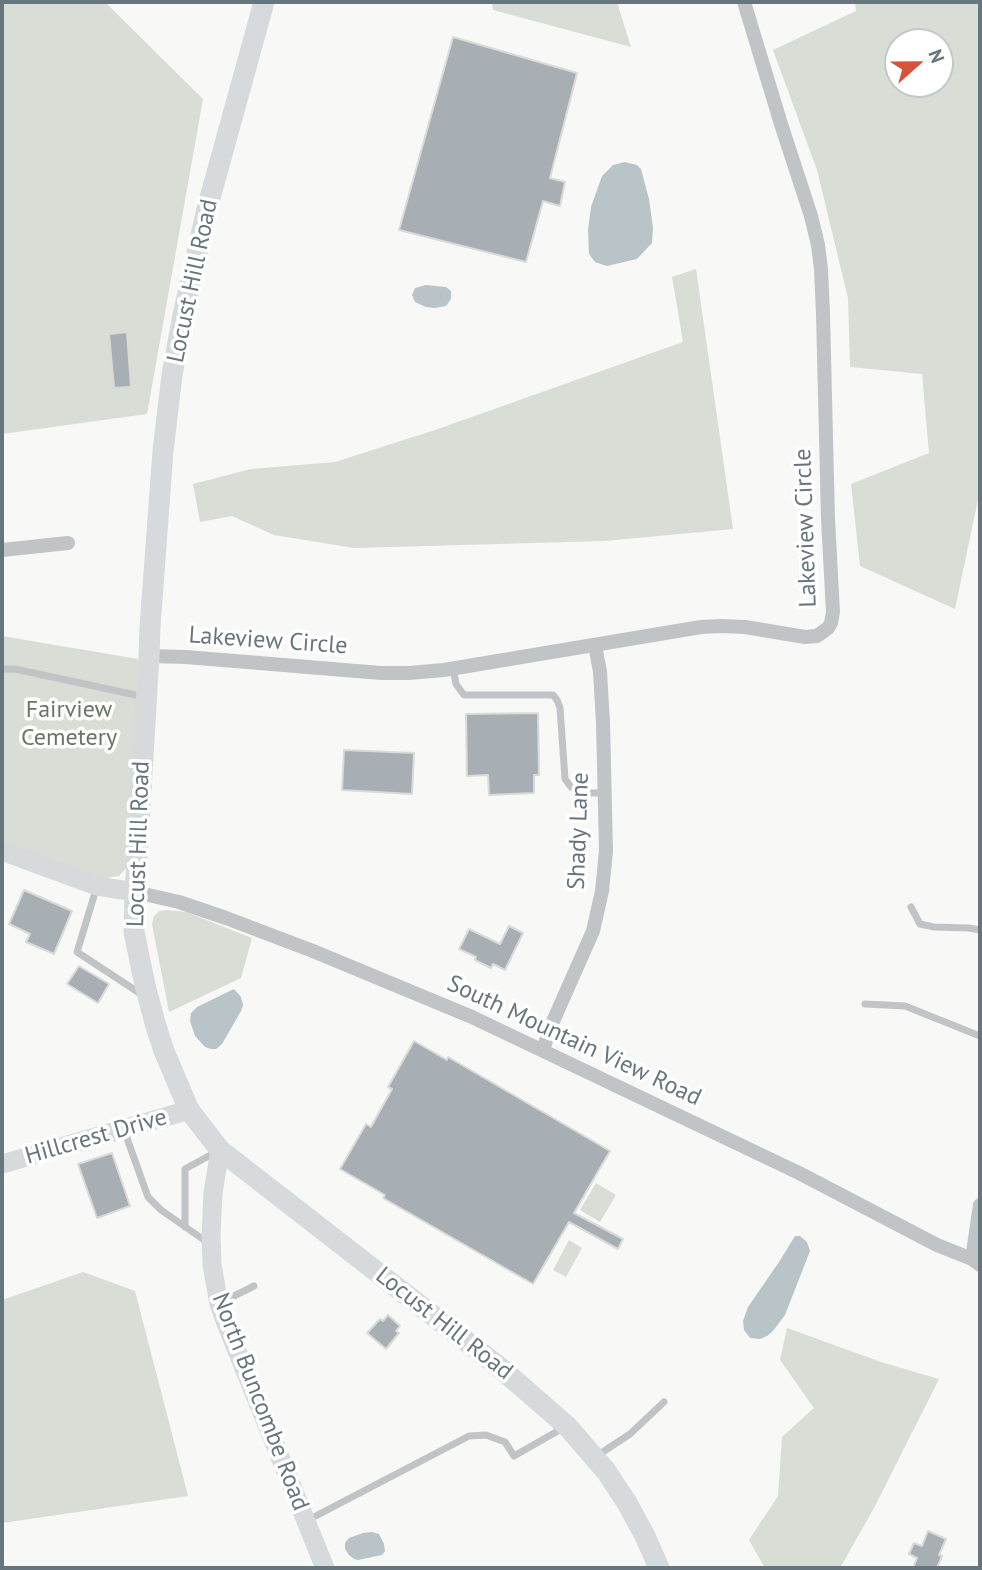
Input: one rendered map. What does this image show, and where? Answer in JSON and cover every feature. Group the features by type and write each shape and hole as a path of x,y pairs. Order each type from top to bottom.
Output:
{"main road":[{"name":"Locust Hill Road","path":"264,2 207,209 183,315 172,375 163,451 135,892 134,932 148,999 164,1051 189,1110 220,1150 498,1366 567,1426 595,1458 627,1503 659,1568"}],"street":[{"name":"Lakeview Circle","path":"149,656 409,673 720,626 745,627 805,637 817,636 828,628 833,618 823,314 818,245 744,2"},
{"path":"2,550 68,543"},
{"name":"Shady Lane","path":"543,1050 593,931 606,851 601,685 595,645"},
{"path":"2,851 97,886 135,892"},
{"name":"South Mountain View Road","path":"135,892 180,902 226,918 426,997 799,1172 937,1245 976,1262"},
{"name":"Hillcrest Drive","path":"2,1164 189,1110"},
{"name":"North Buncombe Road","path":"220,1150 213,1193 211,1245 219,1304 324,1568"},
{"path":"976,1262 980,1205"}],"lane":[{"path":"453,668 456,684 464,695 553,695 560,708 565,779 581,793 605,793"},
{"path":"2,669 15,669 146,697"},
{"path":"97,886 77,952 148,999"},
{"path":"911,907 920,924 980,930"},
{"path":"864,1004 905,1006 980,1036"},
{"path":"124,1129 148,1196 161,1210 211,1245"},
{"path":"185,1227 185,1169 220,1150"},
{"path":"219,1304 254,1286"},
{"path":"595,1458 630,1434 664,1402"},
{"path":"306,1521 469,1436 486,1435 505,1442 513,1456 567,1426"}],"green space":[{"path":"2,2 105,2 203,99 147,414 2,434"},
{"path":"492,2 617,2 631,47 493,10"},
{"path":"855,2 980,2 980,490 955,609 860,566 851,484 929,453 922,374 850,367 848,298 817,170 773,50 856,11"},
{"path":"696,269 733,529 605,541 354,548 274,535 232,516 200,522 193,484 251,469 335,462 435,430 683,342 672,277"},
{"name":"Fairview Cemetery","path":"2,636 138,659 129,865 119,876 101,879 2,843"},
{"path":"159,911 186,912 252,938 241,978 169,1012 152,924"},
{"path":"596,1183 616,1195 600,1222 580,1210"},
{"path":"569,1240 582,1248 566,1277 553,1270"},
{"path":"83,1272 135,1291 188,1496 2,1523 2,1300"},
{"path":"787,1328 881,1362 939,1379 874,1508 840,1568 765,1568 749,1540 778,1496 782,1437 814,1408 780,1360"}],"shaded area":[{"path":"625,162 641,169 649,199 652,243 637,259 607,266 595,262 589,254 591,207 602,176 613,165"},
{"path":"426,285 446,287 451,291 451,299 446,306 426,307 415,302 412,295 415,288"},
{"path":"234,989 241,997 241,1011 222,1044 216,1049 205,1047 195,1036 190,1021 191,1013 197,1007"},
{"path":"795,1236 800,1236 807,1242 810,1251 785,1315 767,1336 760,1339 750,1338 744,1330 743,1321 748,1307"},
{"path":"372,1532 379,1534 384,1544 385,1551 382,1555 358,1560 349,1555 345,1543 349,1538"}],"building":[{"path":"453,37 577,73 550,178 565,182 560,206 543,201 526,262 399,230"},
{"path":"127,332 131,387 114,388 109,334"},
{"path":"538,713 539,775 534,775 534,793 489,795 488,775 467,776 466,714"},
{"path":"344,750 414,753 412,794 342,790"},
{"path":"24,890 72,911 54,954 26,942 30,934 9,924"},
{"path":"509,926 523,933 505,970 493,964 491,968 459,949 469,929 500,944"},
{"path":"79,966 109,984 98,1003 67,984"},
{"path":"414,1041 447,1060 448,1057 610,1151 574,1213 623,1239 618,1249 569,1222 533,1284 383,1198 385,1195 340,1169 366,1124 371,1127 392,1089 388,1087"},
{"path":"112,1153 130,1206 97,1218 78,1164"},
{"path":"388,1315 400,1326 396,1331 399,1333 386,1349 367,1333 380,1319 383,1321"},
{"path":"928,1531 946,1539 939,1555 942,1556 937,1568 913,1568 917,1558 909,1554 914,1543 922,1546"}]}
